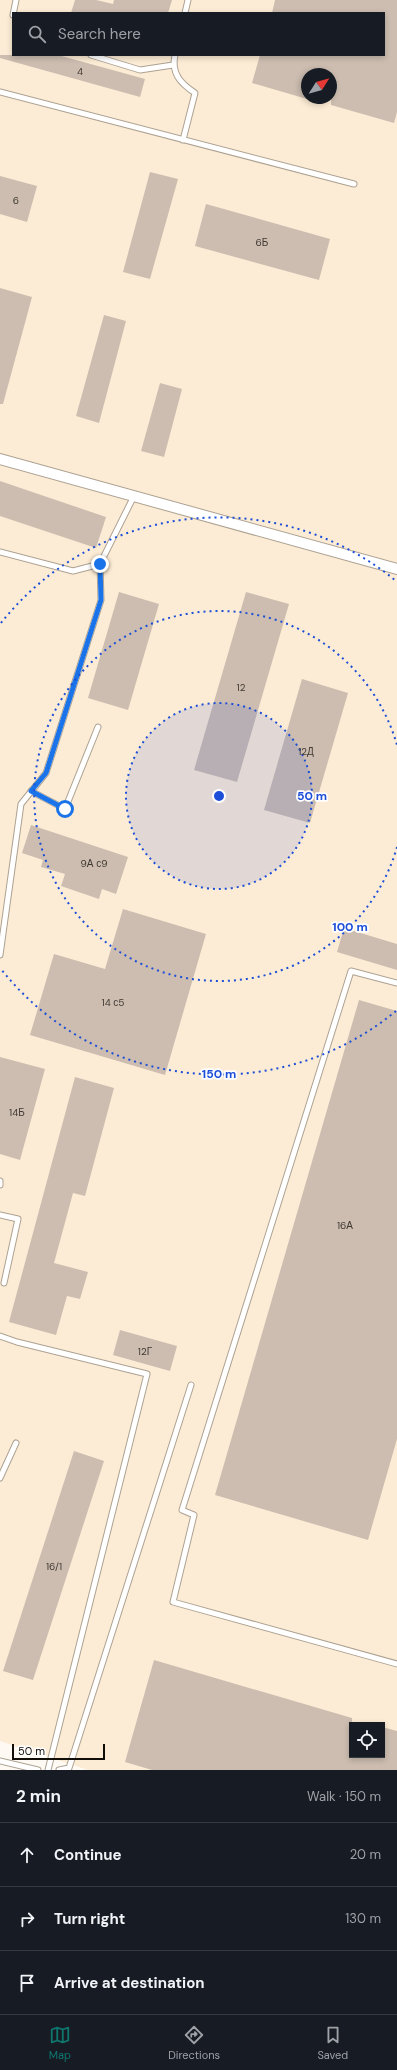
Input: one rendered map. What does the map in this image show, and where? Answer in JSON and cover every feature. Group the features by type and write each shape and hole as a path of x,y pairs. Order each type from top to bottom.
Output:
{"street":[{"path":"0,460 397,569"}],"lane":[{"path":"14,12 16,0"},
{"path":"185,12 188,0"},
{"path":"93,56 140,70 173,65"},
{"path":"176,56 173,65 182,84 195,93 184,140"},
{"path":"0,92 354,184"},
{"path":"0,955 20,804 46,773 101,600 100,564 134,496"},
{"path":"0,552 73,571 100,564"},
{"path":"31,791 65,809 98,727"},
{"path":"397,982 351,971 182,1510 194,1515 174,1602 397,1664"},
{"path":"0,1215 18,1219 4,1283"},
{"path":"0,1336 17,1342 147,1374 48,1770"},
{"path":"59,1770 69,1768 191,1385"},
{"path":"0,1478 16,1443"},
{"path":"0,1761 38,1770"}],"shaded area":[{"path":"0,0 397,0 397,1770 88,1770 0,1741"}],"building":[{"path":"75,0 96,0 113,4 114,0 172,0 168,12 71,12"},
{"path":"275,0 397,0 397,112 394,123 331,105 337,104 337,68 301,68 301,97 252,83 260,56 385,56 385,12 272,12"},
{"path":"0,55 62,56 145,79 140,97 0,58"},
{"path":"150,172 178,179 150,279 123,272"},
{"path":"0,176 37,186 27,222 0,214"},
{"path":"206,204 330,239 319,280 195,246"},
{"path":"0,288 32,297 3,404 0,404"},
{"path":"104,315 126,321 99,423 76,416"},
{"path":"160,383 182,389 164,457 141,451"},
{"path":"0,481 106,517 96,548 0,516"},
{"path":"119,592 159,604 128,710 88,698"},
{"path":"246,592 289,604 237,782 194,770"},
{"path":"302,679 348,693 310,823 264,810"},
{"path":"31,825 128,857 116,894 102,889 99,899 61,886 65,874 41,867 43,860 22,853"},
{"path":"123,909 206,934 165,1075 30,1035 54,954 105,969"},
{"path":"344,928 397,944 397,970 337,952"},
{"path":"359,1000 397,1011 397,1439 368,1540 215,1495"},
{"path":"0,1057 45,1069 20,1160 0,1154"},
{"path":"75,1077 114,1088 85,1196 73,1193 54,1263 88,1272 80,1299 67,1296 56,1335 9,1322"},
{"path":"120,1330 177,1346 170,1371 113,1355"},
{"path":"74,1451 104,1461 33,1680 3,1671"},
{"path":"154,1660 352,1718 352,1722 349,1722 349,1758 385,1758 385,1728 397,1731 397,1770 152,1770 125,1762"}],"route":[{"path":"65,809 31,791 46,773 101,600 100,564"}]}
